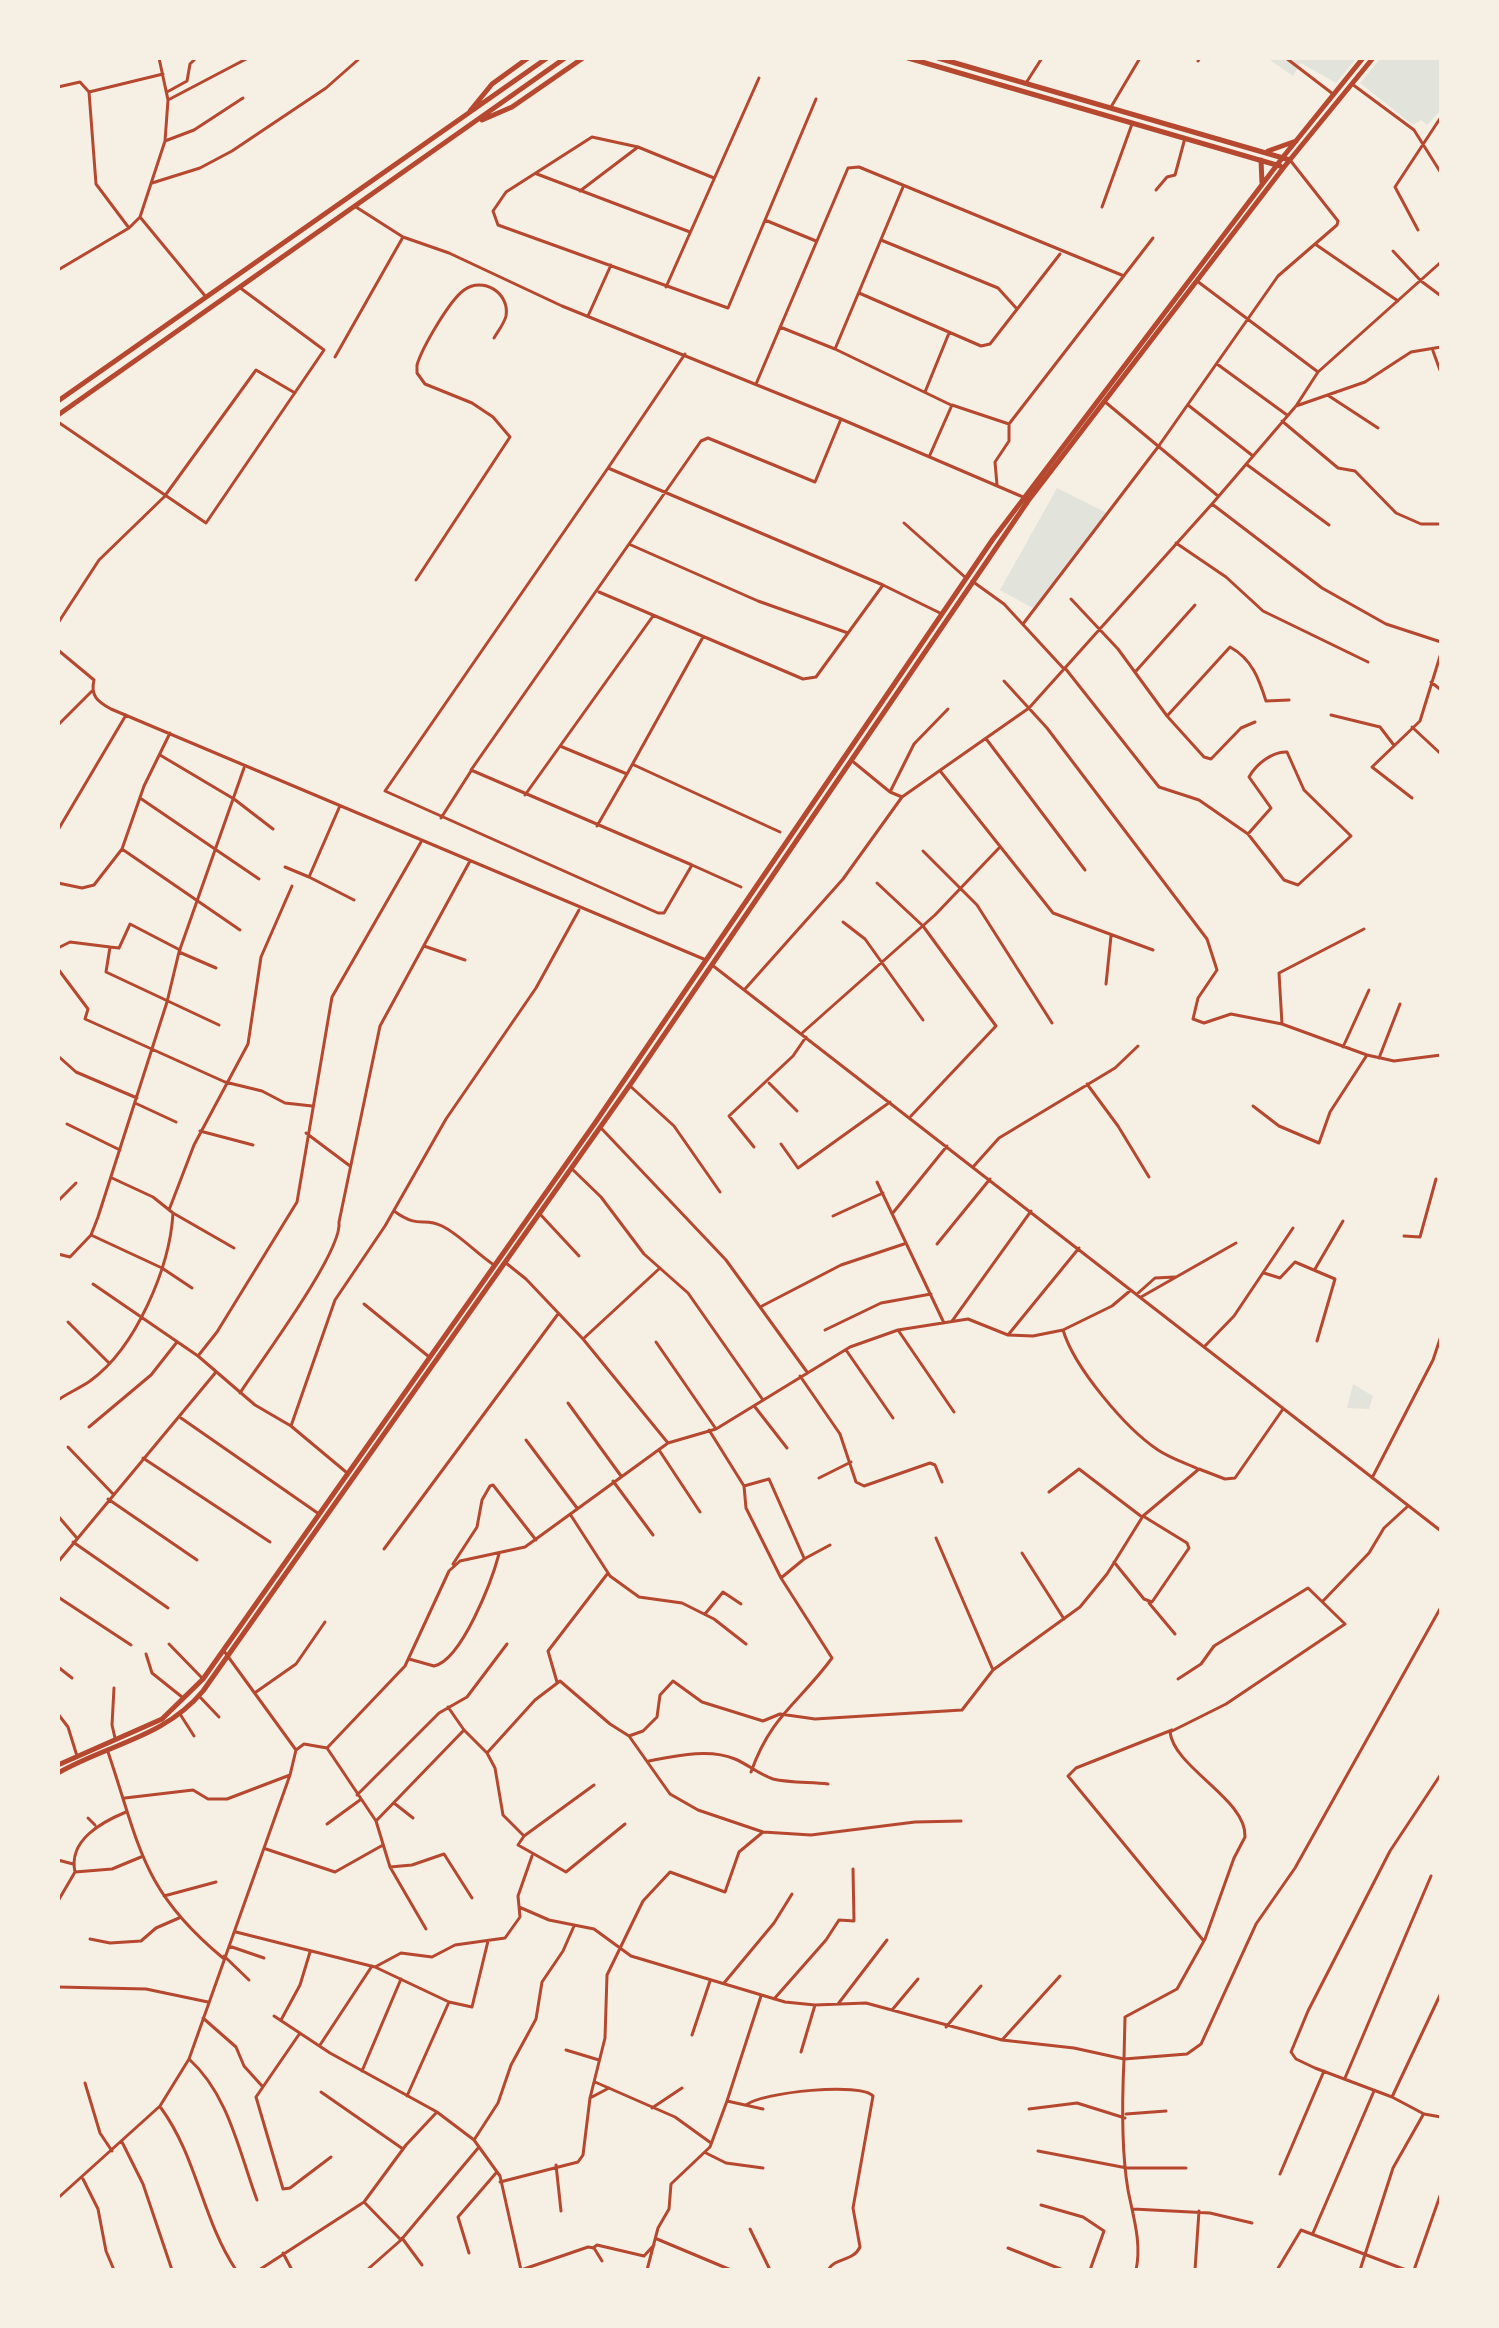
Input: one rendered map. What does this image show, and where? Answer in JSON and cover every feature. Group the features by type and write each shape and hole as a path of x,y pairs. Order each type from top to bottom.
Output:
{"main road":[{"path":"464,119 492,84 528,58"},
{"path":"58,401 547,58"},
{"path":"58,415 282,253 356,207 565,58"},
{"path":"474,124 512,107 583,58"},
{"path":"908,58 1281,166"},
{"path":"938,58 1290,160"},
{"path":"58,1773 152,1733 199,1696 428,1356 629,1085 942,614 1197,281 1281,166 1283,157 1363,58"},
{"path":"58,1765 162,1719 226,1654 571,1168 851,760 1023,497 1262,185 1290,160 1373,58"},
{"path":"1266,152 1297,140"},
{"path":"1261,160 1262,185"}],"street":[{"path":"58,270 129,228 140,217 165,141 168,100 159,58"},
{"path":"167,92 187,81 190,64 196,58"},
{"path":"168,100 248,58"},
{"path":"152,183 200,168 232,151 309,100 360,58"},
{"path":"1026,83 1042,58"},
{"path":"1111,107 1140,58"},
{"path":"1286,58 1333,94"},
{"path":"89,92 163,74"},
{"path":"666,287 759,78"},
{"path":"58,87 80,82 89,92 96,184 129,228"},
{"path":"1352,84 1394,113 1422,142 1441,173"},
{"path":"165,141 194,130 243,98"},
{"path":"714,178 638,147 592,137 571,147 499,199 493,211 494,220 498,225 728,308 816,99"},
{"path":"1418,230 1395,190 1422,142 1441,117"},
{"path":"1102,207 1132,123"},
{"path":"1156,190 1167,177 1175,175 1185,138"},
{"path":"580,191 638,147"},
{"path":"1023,624 1158,447 1278,276 1338,221 1290,160"},
{"path":"1281,166 1295,168"},
{"path":"756,384 848,168 859,167 1061,253 1124,276"},
{"path":"537,174 690,232"},
{"path":"835,349 904,186"},
{"path":"356,207 403,237 449,253 588,316 1023,497"},
{"path":"140,217 206,297"},
{"path":"765,220 816,241"},
{"path":"335,357 403,237"},
{"path":"997,485 995,462 1009,441 1009,424 1153,238"},
{"path":"881,240 998,288 1017,309"},
{"path":"1315,244 1398,301"},
{"path":"1393,251 1421,281 1440,294"},
{"path":"859,293 981,346 990,344 1061,253"},
{"path":"744,990 843,879 902,797 1029,708 1101,632 1212,504 1296,406 1318,372 1441,262"},
{"path":"588,316 611,265"},
{"path":"1197,281 1318,372"},
{"path":"416,580 510,437 493,417 472,403 425,384 417,373 418,360 458,296 473,285 491,287 504,299 506,317 494,338"},
{"path":"58,422 206,523 324,350 239,287"},
{"path":"780,327 835,349 952,405 1009,424"},
{"path":"925,392 949,332"},
{"path":"1296,406 1365,382 1411,352 1433,351 1441,347"},
{"path":"1433,351 1441,373"},
{"path":"685,354 385,791 658,913 664,913 692,865"},
{"path":"1217,364 1287,415"},
{"path":"58,623 99,560 164,497 256,370 296,393"},
{"path":"1329,396 1378,428"},
{"path":"1104,401 1218,496"},
{"path":"928,457 952,405"},
{"path":"1188,405 1253,456"},
{"path":"441,818 471,770 599,592 701,441 708,438 815,482 841,419"},
{"path":"1282,421 1338,468 1355,471 1396,513 1413,522 1441,524"},
{"path":"1246,464 1329,525"},
{"path":"608,468 883,585 942,614"},
{"path":"1212,504 1322,588 1386,624 1441,642"},
{"path":"904,523 1023,624 1065,669 1159,787 1199,800 1248,834 1284,880 1298,885 1351,836 1304,790 1291,759 1282,752 1254,769 1249,777 1271,808 1248,834"},
{"path":"1176,543 1226,577 1263,611 1368,662"},
{"path":"631,545 758,601 848,633"},
{"path":"599,592 803,679 816,677 883,585"},
{"path":"1071,599 1136,671 1167,716 1207,759 1214,757 1241,728 1255,722"},
{"path":"1136,671 1195,605"},
{"path":"525,795 654,615"},
{"path":"597,826 634,765 703,637"},
{"path":"1167,716 1230,647 1249,662 1259,677 1266,701 1289,700"},
{"path":"58,650 92,676 92,691 101,704 244,768 709,963 1441,1531"},
{"path":"1412,798 1372,767 1422,717 1441,653"},
{"path":"1004,681 1029,708 1207,939 1217,970 1198,998 1193,1019 1204,1023 1231,1014 1282,1024 1367,1055 1394,1061 1441,1055"},
{"path":"1431,682 1441,690"},
{"path":"58,725 92,691"},
{"path":"890,792 914,744 948,709"},
{"path":"58,830 126,715"},
{"path":"1331,715 1380,727 1393,744"},
{"path":"1412,727 1441,754"},
{"path":"58,882 82,888 94,885 122,849 140,798 170,733"},
{"path":"987,740 1085,870"},
{"path":"560,746 627,774"},
{"path":"160,755 234,799 273,829"},
{"path":"851,760 890,792 902,797"},
{"path":"634,765 780,832"},
{"path":"58,1254 70,1257 91,1235 152,1051 180,951 244,768"},
{"path":"471,770 741,887"},
{"path":"941,772 1053,913 1153,950"},
{"path":"140,798 259,879"},
{"path":"309,877 339,808"},
{"path":"198,1356 217,1332 297,1202 306,1133 332,997 421,842"},
{"path":"801,1034 923,926 1000,847"},
{"path":"122,849 240,930"},
{"path":"923,851 963,888 1052,1023"},
{"path":"240,1393 311,1286 340,1232 339,1222 380,1026 470,861"},
{"path":"285,867 354,900"},
{"path":"877,883 923,926 997,1028 910,1117"},
{"path":"58,1400 92,1379 108,1362 161,1279 171,1211 200,1131 248,1044 261,957 292,886"},
{"path":"291,1426 335,1300 394,1211 446,1119 536,988 579,910"},
{"path":"843,922 865,939 923,1020"},
{"path":"58,948 70,942 119,948 130,924 216,968"},
{"path":"1282,1024 1279,973 1364,929"},
{"path":"1106,984 1111,935"},
{"path":"424,946 465,960"},
{"path":"110,947 106,972 219,1025"},
{"path":"58,969 88,1009 85,1019 225,1082 262,1091 285,1103 312,1106"},
{"path":"1343,1047 1369,990"},
{"path":"1379,1058 1400,1004"},
{"path":"754,1147 729,1116 767,1081 806,1037"},
{"path":"973,1167 999,1138 1115,1068 1138,1046"},
{"path":"1253,1106 1279,1126 1319,1143 1330,1112 1367,1055"},
{"path":"58,1056 76,1072 176,1122"},
{"path":"767,1081 797,1111"},
{"path":"1087,1084 1118,1126 1149,1177"},
{"path":"629,1085 674,1126 720,1192"},
{"path":"781,1144 798,1168 890,1102"},
{"path":"67,1124 120,1150"},
{"path":"598,1125 625,1149 726,1260 807,1372"},
{"path":"200,1131 253,1145"},
{"path":"306,1133 350,1166"},
{"path":"892,1214 947,1146"},
{"path":"571,1168 601,1197 644,1254 697,1304 763,1400"},
{"path":"111,1178 153,1197 234,1248"},
{"path":"937,1244 990,1179"},
{"path":"1404,1236 1420,1237 1436,1179"},
{"path":"877,1182 944,1323"},
{"path":"58,1201 76,1183"},
{"path":"1434,1192 1441,1194"},
{"path":"833,1216 883,1193"},
{"path":"394,1211 415,1224 429,1221 446,1228 494,1265"},
{"path":"952,1321 1031,1211"},
{"path":"539,1213 579,1256"},
{"path":"1315,1269 1343,1221"},
{"path":"1204,1347 1234,1316 1293,1228"},
{"path":"91,1235 162,1268 192,1288"},
{"path":"1139,1295 1236,1243"},
{"path":"760,1306 841,1265 904,1244"},
{"path":"1008,1335 1079,1248"},
{"path":"505,1262 526,1279 583,1339 668,1443"},
{"path":"1264,1273 1280,1278 1295,1262 1332,1276 1336,1283 1317,1341"},
{"path":"583,1339 661,1268"},
{"path":"1139,1295 1155,1278 1175,1277"},
{"path":"93,1284 198,1356 240,1393 291,1426 348,1473"},
{"path":"450,1570 460,1561 499,1554 536,1540 668,1443 716,1429 846,1350 898,1330 952,1321 981,1321 1008,1335 1033,1336 1063,1330 1112,1306 1132,1290"},
{"path":"825,1330 881,1303 931,1294"},
{"path":"364,1304 428,1356"},
{"path":"384,1549 558,1314"},
{"path":"68,1322 108,1362"},
{"path":"898,1330 954,1412"},
{"path":"1063,1330 1075,1362 1120,1416 1158,1450 1225,1479 1235,1478 1283,1409"},
{"path":"1372,1478 1433,1360 1441,1336"},
{"path":"89,1427 151,1375 177,1342"},
{"path":"656,1342 716,1429"},
{"path":"846,1350 893,1418"},
{"path":"58,1562 216,1372"},
{"path":"800,1376 840,1434 856,1482 864,1486 930,1463 935,1465 942,1482"},
{"path":"568,1403 621,1476"},
{"path":"755,1407 787,1448"},
{"path":"180,1417 319,1514"},
{"path":"709,1430 744,1486 746,1508 781,1578 832,1656 780,1714 760,1747 751,1772"},
{"path":"526,1440 577,1508"},
{"path":"68,1447 113,1494"},
{"path":"659,1450 700,1512"},
{"path":"143,1458 270,1542"},
{"path":"819,1478 851,1462"},
{"path":"1049,1492 1079,1469 1143,1516 1187,1543 1189,1548 1154,1600 1147,1601"},
{"path":"629,1736 636,1735 657,1717 659,1697 673,1681 702,1702 763,1721 780,1714 815,1719 962,1710 993,1670 1080,1607 1143,1516 1199,1469"},
{"path":"744,1486 769,1479 804,1559"},
{"path":"613,1481 653,1535"},
{"path":"327,1748 409,1659 450,1570 477,1527 482,1500 490,1486 493,1485 536,1540"},
{"path":"108,1499 197,1560"},
{"path":"1323,1601 1369,1553 1384,1528 1408,1506"},
{"path":"570,1514 608,1573 645,1600 682,1603 705,1614 746,1644"},
{"path":"58,1516 74,1540 168,1608"},
{"path":"936,1538 993,1670"},
{"path":"781,1578 804,1559 830,1545"},
{"path":"1022,1553 1064,1619"},
{"path":"409,1659 434,1666 450,1658 474,1616 499,1554"},
{"path":"1114,1562 1175,1634"},
{"path":"557,1682 548,1651 608,1573"},
{"path":"1178,1679 1201,1664 1214,1646 1308,1588 1344,1621 1342,1629 1226,1704 1172,1730 1076,1768 1068,1776 1203,1940"},
{"path":"705,1614 723,1592 741,1604"},
{"path":"58,1597 131,1645"},
{"path":"519,1907 549,1920 594,1929 617,1949 631,1956 774,1999 815,2005 866,2003 1002,2040 1074,2048 1124,2059 1187,2054 1201,2044 1256,1924 1295,1868 1441,1607"},
{"path":"256,1692 296,1664 325,1622"},
{"path":"169,1644 203,1679"},
{"path":"357,1795 448,1707 475,1690 507,1644"},
{"path":"146,1654 152,1673 184,1700"},
{"path":"226,1654 296,1750"},
{"path":"58,1667 72,1678"},
{"path":"487,1753 535,1700 557,1682 565,1683 610,1724 629,1736 670,1794 698,1810 763,1832 811,1835 915,1822 961,1821"},
{"path":"114,1688 112,1725 116,1741"},
{"path":"199,1696 219,1717"},
{"path":"448,1707 464,1730 487,1753 495,1768 503,1815 524,1836"},
{"path":"58,1714 68,1727 77,1756"},
{"path":"180,1714 194,1736"},
{"path":"376,1821 464,1730"},
{"path":"1136,2270 1138,2257 1127,2168 1125,2017 1174,1993 1203,1940 1245,1837 1245,1828 1169,1736 1172,1730"},
{"path":"58,2198 83,2179 160,2106 189,2059 266,1849 296,1750 304,1744 327,1748 376,1821 390,1867 426,1929"},
{"path":"108,1752 141,1857 164,1896 179,1918 249,1980"},
{"path":"649,1761 681,1754 709,1755 735,1759 751,1772 777,1780 828,1784"},
{"path":"1441,1774 1390,1851 1291,2050 1296,2059 1392,2097 1424,2114 1441,2117"},
{"path":"124,1798 193,1790 208,1799 227,1799 290,1775"},
{"path":"594,1785 524,1836 518,1845 532,1856 566,1872 625,1824"},
{"path":"327,1824 360,1800"},
{"path":"394,1803 413,1818"},
{"path":"58,1901 75,1872 73,1864 95,1825 127,1812"},
{"path":"88,1818 95,1825"},
{"path":"500,2182 556,2165 578,2162 583,2155 593,2081 605,2038 607,1975 643,1901 670,1872 725,1892 739,1852 763,1832"},
{"path":"266,1849 335,1872 385,1844"},
{"path":"390,1867 412,1865 444,1854 472,1898"},
{"path":"320,2045 374,1966 401,1953 432,1957 455,1945 488,1941 510,1933 520,1917 520,1889 532,1856"},
{"path":"75,1872 112,1869 141,1857"},
{"path":"58,1860 73,1864"},
{"path":"774,1999 826,1940 839,1920 854,1921 853,1869"},
{"path":"1345,2078 1431,1876"},
{"path":"164,1896 216,1882"},
{"path":"724,1983 774,1923 792,1894"},
{"path":"90,1939 110,1943 141,1941 156,1928 179,1918"},
{"path":"474,2140 498,2103 511,2065 536,2019 542,1982 563,1951 575,1924"},
{"path":"236,1932 374,1966 449,2002 472,2007 488,1941"},
{"path":"838,2004 887,1940"},
{"path":"229,1946 264,1958"},
{"path":"281,2020 300,1985 310,1952"},
{"path":"1002,2040 1060,1976"},
{"path":"362,2071 401,1978"},
{"path":"892,2010 918,1979"},
{"path":"692,2035 710,1980"},
{"path":"946,2027 981,1986"},
{"path":"58,1987 146,1989 208,2002"},
{"path":"1392,2097 1441,1993"},
{"path":"647,2270 658,2228 669,2209 671,2184 706,2153 711,2143 761,1996"},
{"path":"407,2096 449,2002"},
{"path":"801,2052 815,2005"},
{"path":"274,2016 362,2071 437,2112 474,2140 497,2172 521,2270 597,2245 644,2256 654,2245"},
{"path":"203,2018 236,2047 244,2066 262,2086"},
{"path":"300,2033 262,2086 256,2104 283,2189 290,2188 331,2157"},
{"path":"566,2050 599,2060"},
{"path":"189,2059 206,2076 227,2113 257,2200"},
{"path":"1280,2174 1324,2071"},
{"path":"593,2081 675,2117 711,2143"},
{"path":"85,2083 100,2133 112,2151"},
{"path":"590,2098 609,2088"},
{"path":"652,2108 682,2088"},
{"path":"746,2105 760,2096 814,2092 861,2090 873,2096 853,2208 860,2247 853,2256 836,2261 828,2270"},
{"path":"1313,2233 1374,2091"},
{"path":"321,2092 403,2149"},
{"path":"727,2101 763,2109"},
{"path":"1029,2109 1077,2103 1126,2116 1166,2111"},
{"path":"160,2106 184,2143 204,2205 224,2252 236,2270"},
{"path":"259,2270 336,2223 364,2202 403,2149 437,2112"},
{"path":"1360,2270 1393,2168 1424,2114"},
{"path":"122,2142 143,2184 172,2270"},
{"path":"367,2270 402,2239 479,2147"},
{"path":"1038,2151 1127,2168 1186,2168"},
{"path":"706,2153 726,2163 763,2168"},
{"path":"556,2165 561,2211"},
{"path":"469,2253 458,2217 497,2172"},
{"path":"83,2179 98,2209 106,2251 114,2270"},
{"path":"1414,2270 1441,2193"},
{"path":"364,2202 402,2239 422,2265"},
{"path":"1041,2205 1083,2217 1104,2231 1090,2270"},
{"path":"1133,2209 1199,2211 1252,2223"},
{"path":"1195,2270 1199,2211"},
{"path":"750,2229 770,2270"},
{"path":"1277,2270 1298,2231 1313,2233 1406,2270"},
{"path":"657,2239 731,2270"},
{"path":"593,2248 602,2261"},
{"path":"1008,2248 1063,2270"},
{"path":"283,2253 292,2270"}],"shaded area":[{"path":"1267,58 1357,58 1336,83 1301,63 1293,76"},
{"path":"1381,58 1441,58 1441,110 1427,125 1421,120 1413,125 1360,83"},
{"path":"1057,488 1107,513 1036,610 1000,590"},
{"path":"1353,1384 1373,1396 1369,1409 1347,1408"}]}
